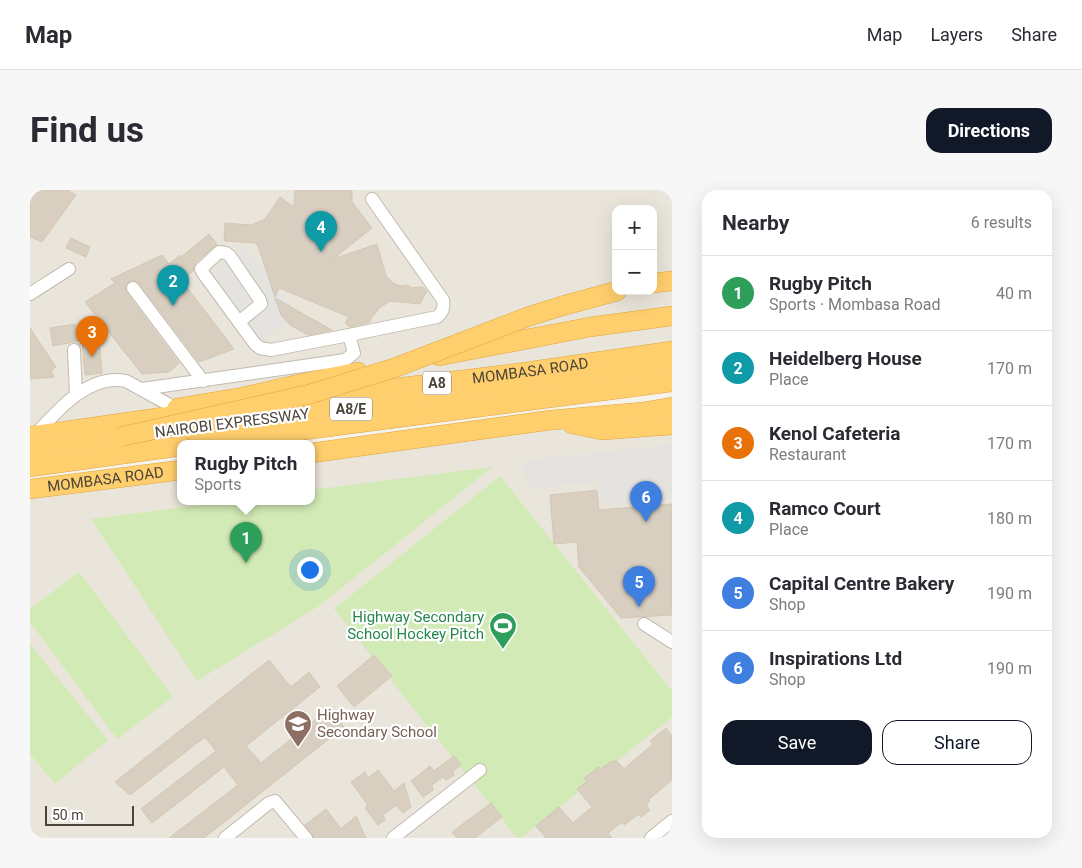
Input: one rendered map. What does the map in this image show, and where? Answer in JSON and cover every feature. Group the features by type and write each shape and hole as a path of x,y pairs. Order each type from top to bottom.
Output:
{"highway":[{"path":"657,283 672,281"},
{"path":"120,437 310,394 394,368 530,316 612,292"},
{"path":"90,427 153,412 243,397 299,384 590,327 672,316"},
{"name":"MOMBASA ROAD","path":"32,440 90,427 526,372 672,351"},
{"name":"NAIROBI EXPRESSWAY","path":"32,440 120,437 306,415 672,365"},
{"name":"NAIROBI EXPRESSWAY","path":"228,440 672,382"},
{"path":"561,397 672,387"},
{"path":"315,452 551,420 643,412 672,407"},
{"path":"551,420 602,430 672,425"},
{"name":"NAIROBI EXPRESSWAY","path":"30,467 177,447"},
{"name":"MOMBASA ROAD","path":"30,489 177,471"}],"street":[{"path":"239,322 258,308 261,304 260,300 230,256 219,252 201,269 239,322 255,344 265,350 437,317 442,313 444,307 443,300 372,199"},
{"path":"30,294 69,269"},
{"path":"133,288 203,381"},
{"path":"142,389 345,360 354,353 349,335"},
{"path":"74,350 76,395"},
{"path":"32,440 65,404 90,386 120,380 142,389 175,408"},
{"path":"644,624 672,642"},
{"path":"392,838 480,770"},
{"path":"225,838 275,801 306,838"},
{"path":"651,838 672,821"}],"shaded area":[{"path":"30,190 672,190 672,354 30,436"},
{"path":"246,246 298,315 262,342 210,274"},
{"path":"672,415 672,838 30,838 30,489 177,469 177,505 315,505 315,451"},
{"path":"672,444 672,499 601,505 598,482 527,489 522,461"}],"green space":[{"path":"492,467 319,606 197,681 91,519 200,505 315,505 315,489"},
{"name":"Highway Secondary School Hockey Pitch","path":"500,476 672,691 672,717 521,838 517,838 334,609"},
{"path":"79,572 173,697 117,739 30,622 30,609"},
{"path":"30,644 108,740 55,784 30,754"}],"building":[{"path":"30,190 67,190 76,195 42,242 30,237"},
{"path":"295,190 352,190 352,202 372,228 333,259 377,244 386,276 393,283 400,286 408,285 411,288 421,287 427,291 420,304 390,301 379,308 370,322 350,327 345,323 349,317 279,288 275,297 258,246 255,243 224,241 225,223 252,225 265,219 280,197 294,207"},
{"path":"209,234 217,244 195,263 193,271 182,281 234,349 199,362 139,283 132,280 125,285 126,292 179,363 169,372 142,374 85,302 115,283 111,279 162,255 169,264 180,255 181,257"},
{"path":"71,238 90,247 86,257 66,248"},
{"path":"275,298 332,330 308,335 304,333 290,325 281,315"},
{"path":"75,324 78,341 53,346 50,328"},
{"path":"30,328 56,367 51,371 54,377 30,379"},
{"path":"99,338 102,373 85,375 82,340"},
{"path":"597,490 599,510 672,504 672,615 621,618 579,567 577,542 554,544 550,495"},
{"path":"374,655 392,676 354,707 337,686"},
{"name":"Highway Secondary School","path":"269,660 291,687 309,672 320,687 246,746 261,763 330,708 344,727 204,838 169,838 238,785 224,767 152,823 141,809 216,751 205,737 130,795 115,782"},
{"path":"666,728 672,736 672,780 648,800 650,801 646,805 650,810 641,817 639,814 624,825 622,822 608,833 612,838 546,838 536,826 559,807 573,823 592,807 577,789 587,781 584,778 599,767 601,769 610,762 617,761 624,769 653,744 650,741"},
{"path":"454,756 461,765 453,771 454,775 446,780 443,777 432,785 433,790 423,797 411,781 430,766 434,771"},
{"path":"378,770 394,791 404,783 411,807 403,813 396,805 383,815 385,820 378,825 365,808 368,805 351,782 365,772 368,778"},
{"path":"491,803 502,817 475,838 457,838 452,832"},
{"path":"326,809 341,829 356,816 366,838 314,838 305,825"}],"place":[{"name":"Ramco Court","path":"321,252"},
{"name":"Heidelberg House","path":"173,306"},
{"name":"Kenol Cafeteria","path":"92,357"},
{"name":"Inspirations Ltd","path":"646,522"},
{"name":"Rugby Pitch","path":"246,563"},
{"name":"Capital Centre Bakery","path":"639,607"},
{"name":"Highway Secondary School Hockey Pitch","path":"503,650"},
{"name":"Highway Secondary School","path":"298,748"}]}
